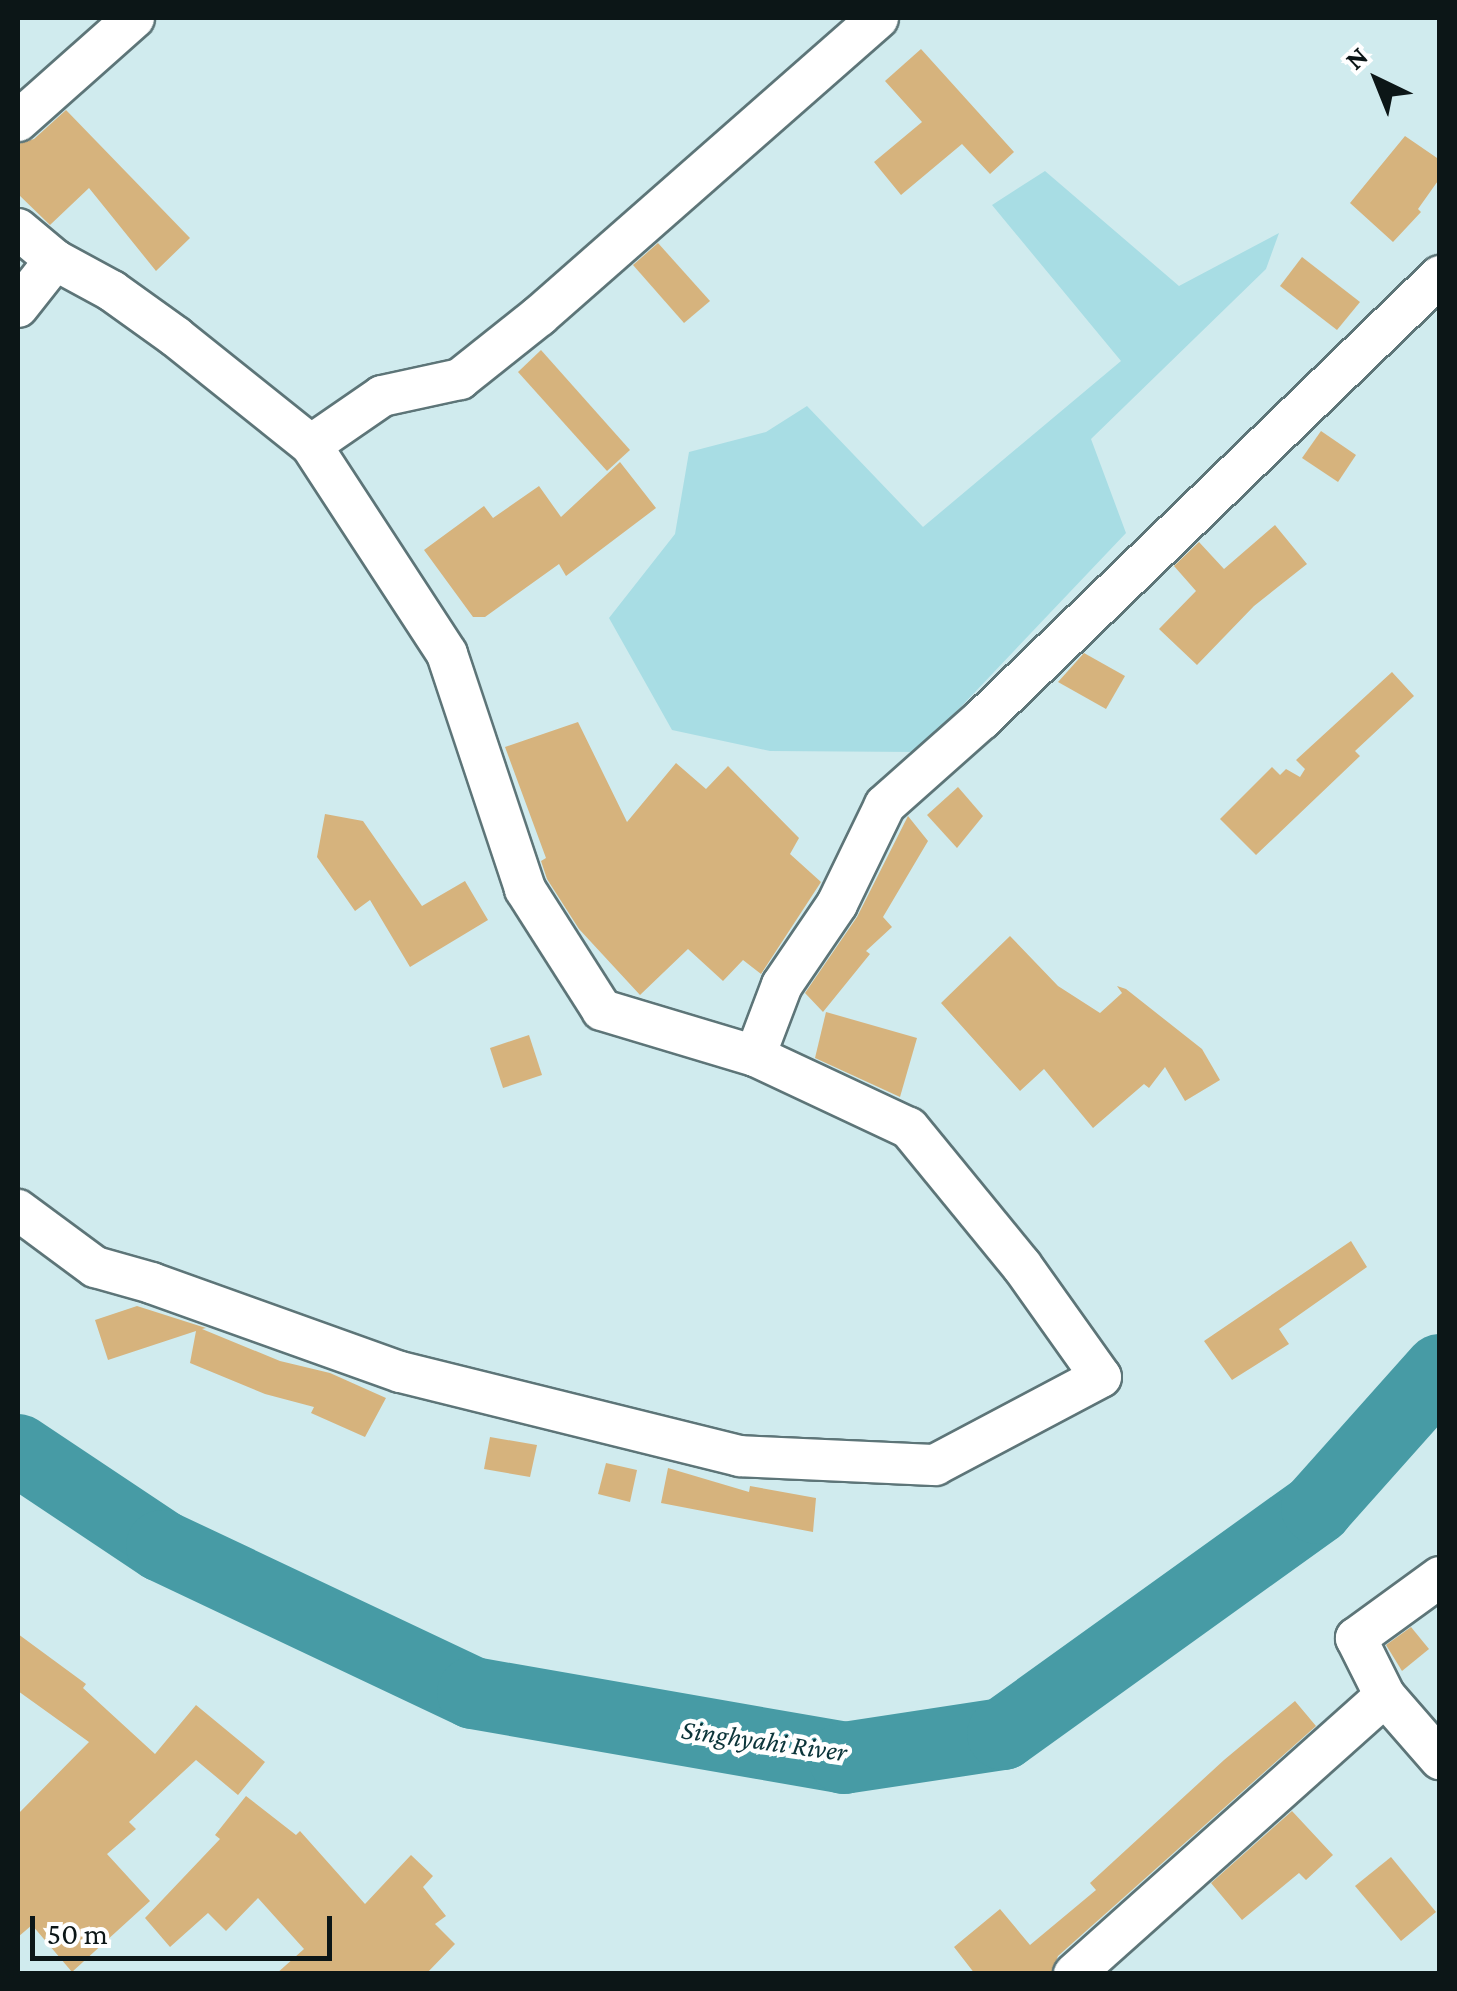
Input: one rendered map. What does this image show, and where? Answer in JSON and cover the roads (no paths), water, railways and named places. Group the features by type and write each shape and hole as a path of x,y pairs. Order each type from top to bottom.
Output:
{"street":[{"path":"18,121 134,18"},
{"path":"311,446 382,396 460,379 540,316 878,18"},
{"path":"18,229 55,260 112,291 311,446 447,654 525,889 602,1010 754,1056 909,1128 1022,1266 1102,1377 935,1466 740,1456 400,1372 152,1283 95,1267 18,1210"},
{"path":"18,308 55,260"},
{"path":"754,1056 782,985 837,904 885,804 982,719 1440,276"},
{"path":"1440,1577 1356,1638 1385,1696 1440,1759"},
{"path":"1074,1974 1385,1696"}],"waterway":[{"name":"Singhyahi River","path":"18,1450 162,1546 473,1693 844,1758 1003,1734 1317,1508 1440,1370"}]}
